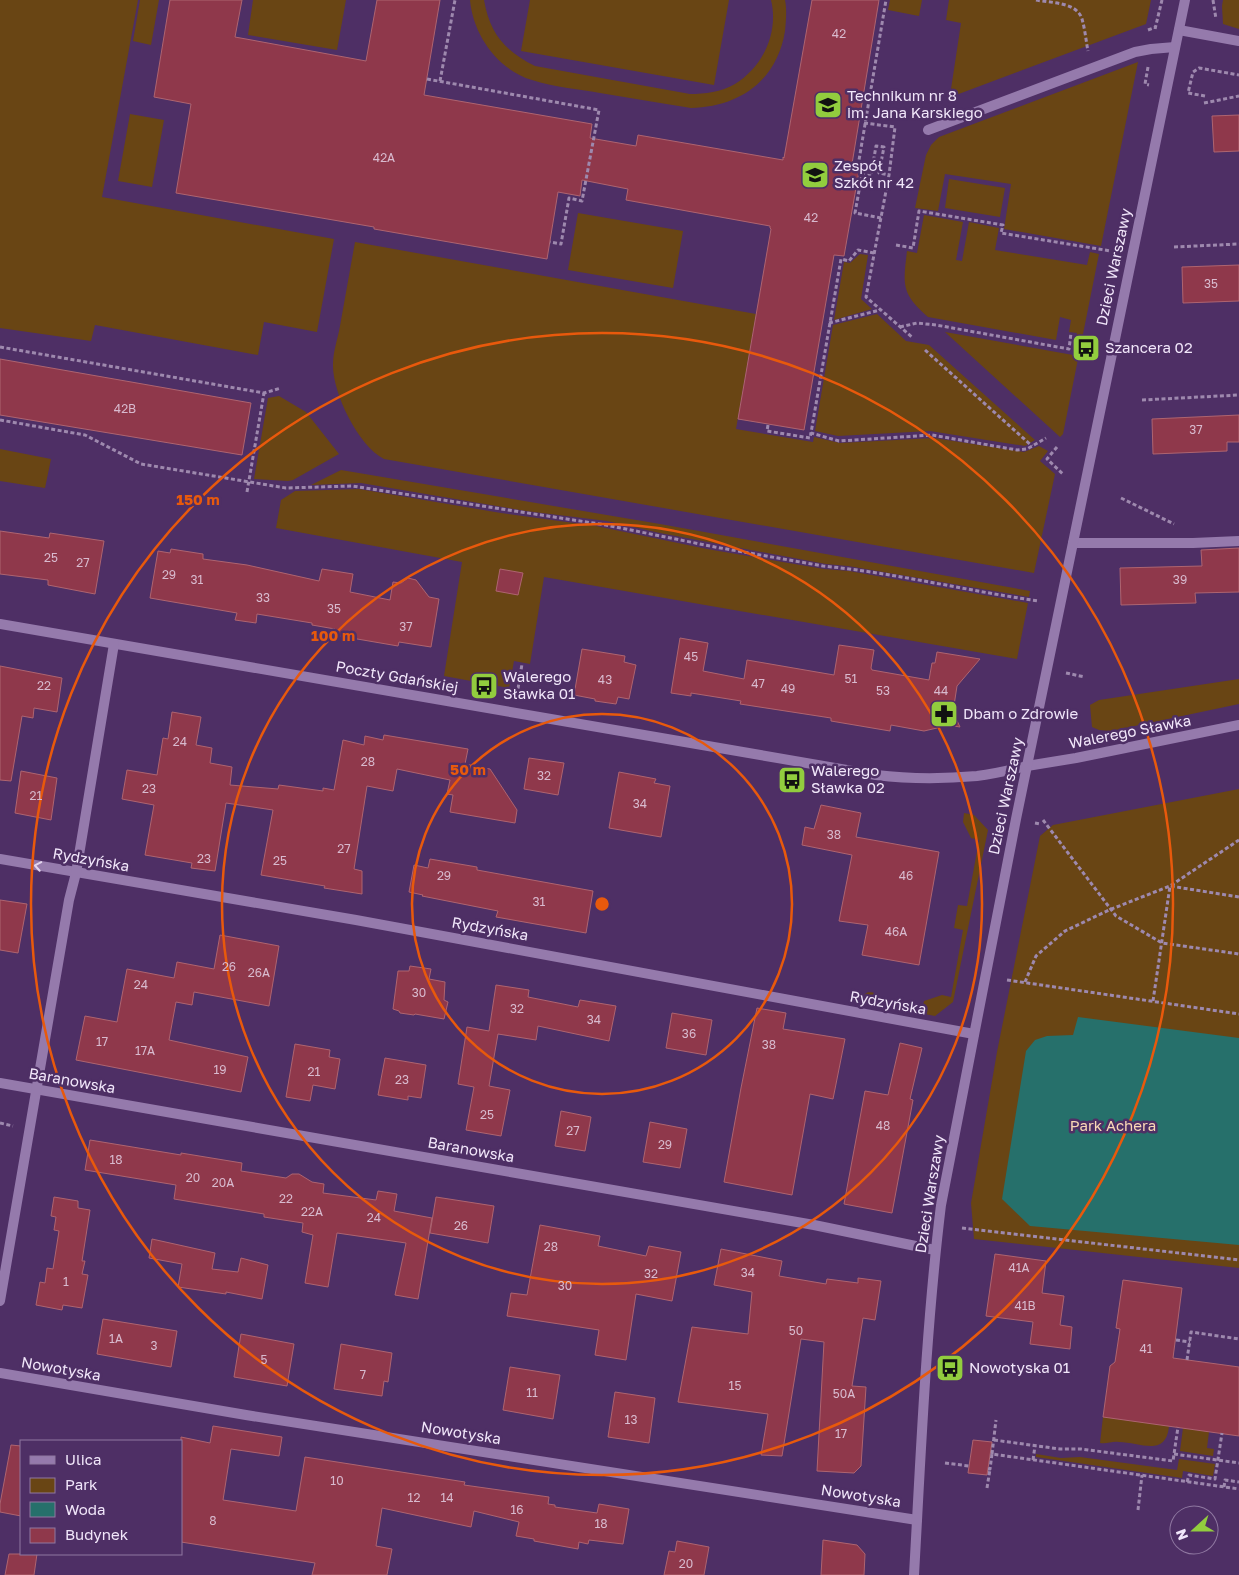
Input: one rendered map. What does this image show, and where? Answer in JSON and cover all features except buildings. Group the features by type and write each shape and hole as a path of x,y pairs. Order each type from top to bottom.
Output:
{"street":[{"name":"Dzieci Warszawy","path":"914,1575 926,1363 935,1250 941,1205 1027,766 1185,0"},
{"path":"1179,30 1239,41"},
{"path":"928,130 1135,52 1175,47"},
{"path":"1073,543 1239,541"},
{"name":"Poczty Gdańskiej","path":"0,624 876,775 910,778 946,778 978,776 1027,766"},
{"path":"0,1301 69,900 76,872 114,644"},
{"name":"Walerego Sławka","path":"1027,766 1239,725"},
{"name":"Rydzyńska","path":"0,859 356,920 974,1034"},
{"name":"Baranowska","path":"0,1083 814,1225 935,1250"},
{"name":"Nowotyska","path":"0,1373 246,1415 917,1520"}],"path":[{"path":"440,81 455,0"},
{"path":"858,166 886,0"},
{"path":"1036,0 1066,5 1079,13 1082,19 1087,46"},
{"path":"1213,0 1217,22"},
{"path":"1205,96 1188,93 1193,72 1199,68 1239,74"},
{"path":"427,79 599,110 582,201 569,198 561,244 550,242"},
{"path":"1204,103 1239,96"},
{"path":"864,123 895,127 881,218 866,297 913,338"},
{"path":"881,218 855,213 862,174 871,176 876,146 884,147 879,174 888,175"},
{"path":"896,245 913,248 919,210 1003,225 1001,233 1111,252"},
{"path":"1174,247 1239,244"},
{"path":"768,425 768,431 810,438 841,259 849,261 858,250 874,253"},
{"path":"829,323 881,310"},
{"path":"900,327 917,323 936,324 1069,349 1071,333"},
{"path":"0,347 264,393 281,388"},
{"path":"925,350 1032,446"},
{"path":"247,492 264,393"},
{"path":"1142,400 1239,394"},
{"path":"0,420 85,435 141,464 286,488 352,486 606,525 715,547 1039,602"},
{"path":"811,433 839,441 932,435 1018,450 1027,449 1046,438"},
{"path":"1056,447 1047,459 1064,475"},
{"path":"1121,498 1190,532 1192,543"},
{"path":"517,695 522,664"},
{"path":"1066,673 1085,677"},
{"path":"1043,820 1116,916 1162,943 1239,954"},
{"path":"1035,823 1040,824"},
{"path":"1025,982 1036,956 1065,931 1110,910 1170,886 1239,840"},
{"path":"1170,886 1239,897"},
{"path":"1153,1001 1170,886"},
{"path":"1007,980 1239,1014"},
{"path":"0,1123 14,1126"},
{"path":"962,1228 1239,1260"},
{"path":"1187,1360 1191,1332 1239,1338"},
{"path":"1176,1340 1190,1342"},
{"path":"987,1488 996,1420"},
{"path":"994,1440 1173,1461 1178,1427"},
{"path":"1187,1482 1188,1475 1215,1479 1222,1434"},
{"path":"1033,1460 1035,1446"},
{"path":"992,1454 1239,1489"},
{"path":"1174,1454 1239,1463"},
{"path":"945,1463 969,1466"},
{"path":"1138,1510 1142,1475"},
{"path":"1224,1487 1225,1480 1239,1482"}],"green space":[{"path":"0,0 138,0 102,197 334,239 317,332 264,322 258,355 95,325 91,341 0,328"},
{"path":"140,0 159,0 151,45 133,41"},
{"path":"253,0 346,0 337,50 248,35"},
{"path":"470,0 484,0 490,23 500,40 515,54 535,66 690,94 713,92 730,87 754,68 771,36 773,12 771,0 785,0 786,23 781,49 774,64 753,88 725,103 691,108 557,86 520,75 498,60 489,49 476,26"},
{"path":"530,0 729,0 714,85 521,51"},
{"path":"890,0 922,0 919,16 888,10"},
{"path":"949,0 1151,0 1146,24 956,95 951,89 961,23 946,20"},
{"path":"1223,0 1239,0 1239,29 1223,24"},
{"path":"1138,62 1101,246 1004,229 1011,184 945,174 938,211 915,208 926,155 931,145 939,137"},
{"path":"130,114 164,120 152,187 118,181"},
{"path":"949,179 1005,188 1000,217 945,208"},
{"path":"578,213 683,231 673,288 568,270"},
{"path":"924,215 963,222 956,260 962,261 969,222 999,228 995,250 1087,265 1090,252 1099,254 1063,434 1060,437 945,332 1073,355 1077,333 1069,332 1071,320 1060,317 1056,340 928,317 908,295 905,280 907,251 917,253"},
{"path":"355,242 756,314 736,429 813,442 814,437 840,443 934,438 1024,452 1039,446 1048,451 1040,461 1055,474 1034,573 384,459 365,443 356,431 342,403 334,376 334,354"},
{"path":"860,254 868,255 861,299 872,309 834,320 844,262 850,263"},
{"path":"877,314 906,341 929,345 1035,440 1025,446 930,431 838,436 815,431 833,325"},
{"path":"279,396 306,412 339,454 293,480 254,479 268,398"},
{"path":"0,449 51,459 45,488 0,481"},
{"path":"341,470 660,524 1030,591 1029,597 848,566 826,564 660,533 607,521 526,511 361,483 311,485"},
{"path":"359,489 501,513 596,526 707,549 824,569 849,571 1028,603 1017,659 544,577 530,664 514,661 509,688 444,676 462,562 276,528 281,500 295,491"},
{"path":"1239,679 1239,704 1111,731 1092,727 1090,705 1099,700"},
{"name":"Park Achera","path":"1239,789 1239,1268 974,1239 971,1203 997,1052 1040,836 1053,825"},
{"path":"964,813 974,815 988,830 953,1002 935,1016 862,1002 865,994 872,992 878,994 877,1002 922,1010 924,1001 942,995 951,997 963,930 954,928 958,905 967,906 979,840 971,838 963,822"},
{"path":"1103,1417 1169,1426 1167,1436 1163,1442 1151,1446 1117,1442 1100,1443"},
{"path":"1183,1428 1209,1432 1207,1448 1214,1449 1213,1456 1180,1451"},
{"path":"1036,1454 1061,1458 1080,1457 1177,1470 1179,1459 1215,1464 1213,1476 1183,1471 1182,1478 1036,1457"}],"water":[{"path":"1078,1017 1239,1038 1239,1245 1030,1226 1002,1199 1026,1051 1035,1040 1047,1036 1073,1035"}],"place":[{"name":"Technikum nr 8 im. Jana Karskiego","path":"828,105"},
{"name":"Zespół Szkół nr 42","path":"815,175"},
{"name":"Szancera 02","path":"1086,348"},
{"name":"Walerego Sławka 01","path":"484,686"},
{"name":"Dbam o Zdrowie","path":"944,714"},
{"name":"Walerego Sławka 02","path":"792,780"},
{"name":"Nowotyska 01","path":"950,1368"}]}
